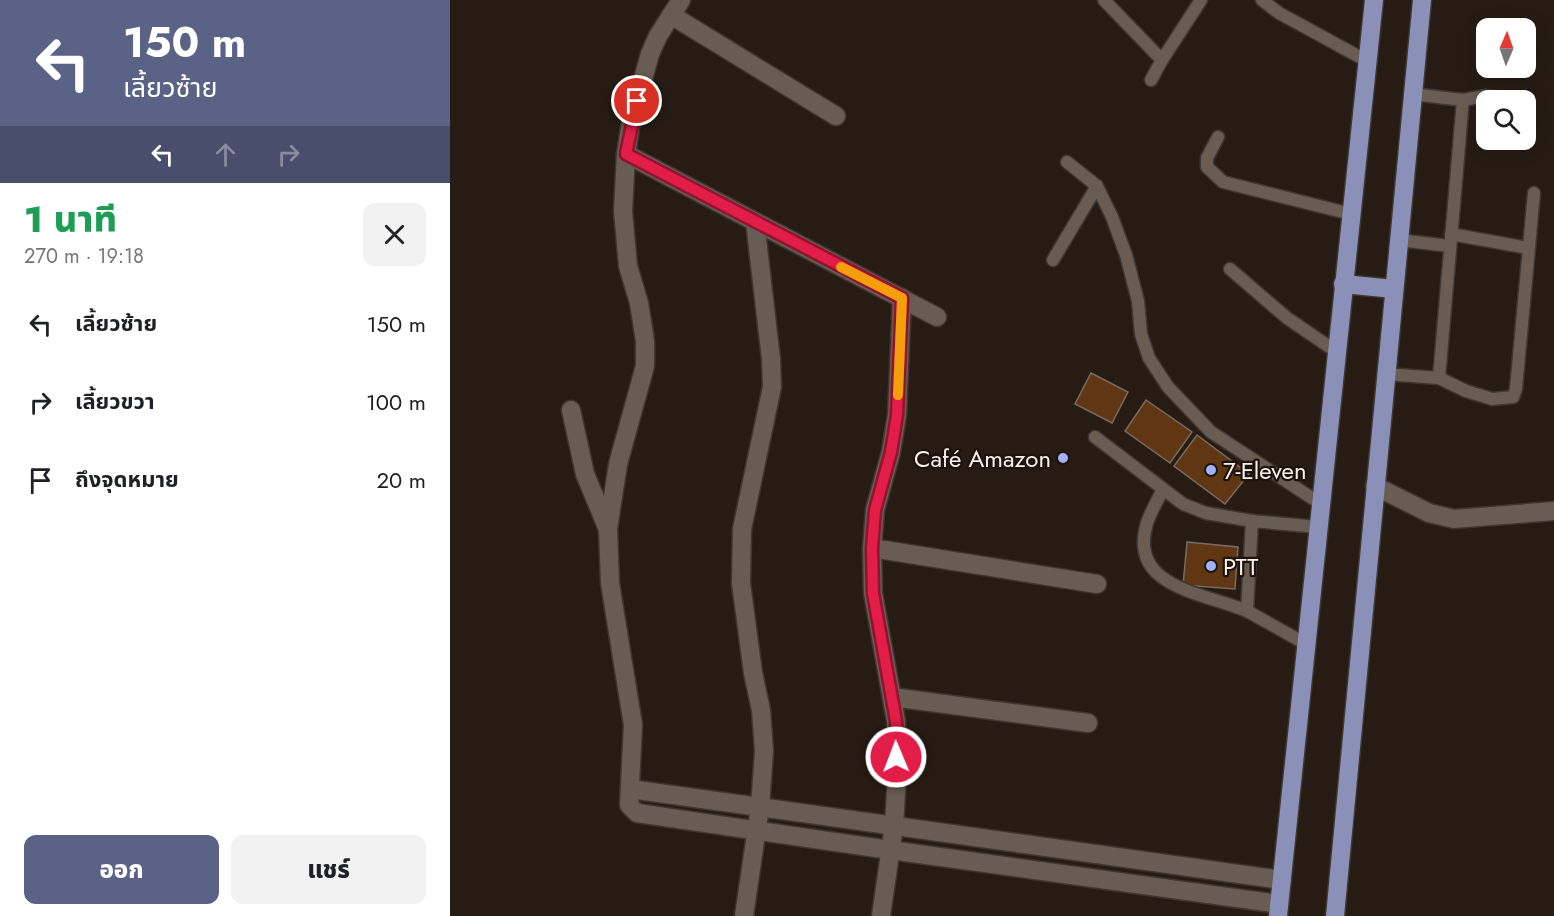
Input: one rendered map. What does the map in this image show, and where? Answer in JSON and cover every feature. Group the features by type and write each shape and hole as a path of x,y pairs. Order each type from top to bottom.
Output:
{"main road":[{"path":"1279,910 1317,527 1374,0"},
{"path":"1335,916 1422,0"},
{"path":"1344,284 1394,289"}],"street":[{"path":"836,116 676,7 650,54 631,122 626,154 623,212 628,266 639,303 645,341 645,366 618,464 608,529 610,583 633,725 629,797 637,813 756,829 1279,910"},
{"path":"626,154 937,317"},
{"path":"744,916 760,807 764,751 761,710 753,673 741,583 742,529 772,387 770,347 755,222"},
{"path":"881,916 894,826 897,775 896,721 873,593 872,548 875,510 891,452 897,415 902,298"},
{"path":"571,410 585,474 608,529"},
{"path":"1375,486 1429,513 1454,519 1554,511"},
{"path":"872,548 1097,584"},
{"path":"892,697 1088,723"},
{"path":"629,797 760,807 1282,880"}],"lane":[{"path":"1104,0 1162,60"},
{"path":"1151,80 1201,0"},
{"path":"1262,0 1279,13 1367,61"},
{"path":"1412,94 1463,100 1476,98"},
{"path":"1439,378 1463,100"},
{"path":"1218,137 1207,158 1207,167 1223,182 1351,214"},
{"path":"1067,162 1097,186 1113,217 1138,301 1141,334 1149,358 1168,387 1211,432 1321,504"},
{"path":"1053,260 1097,186"},
{"path":"1385,374 1439,378 1466,391 1492,399 1513,397 1516,389 1533,193"},
{"path":"1398,240 1451,240 1528,248"},
{"path":"1230,269 1287,318 1337,352"},
{"path":"1095,437 1183,504 1206,513 1252,521 1317,527"},
{"path":"1163,489 1148,522 1144,538 1145,556 1154,570 1169,583 1247,611 1306,644"},
{"path":"1247,611 1252,521"}],"building":[{"path":"1091,373 1128,392 1112,423 1075,404"},
{"path":"1146,400 1192,432 1170,463 1125,431"},
{"name":"7-Eleven","path":"1197,435 1249,474 1225,504 1174,466"},
{"name":"PTT","path":"1187,542 1238,547 1235,589 1183,585"}],"slow traffic":[{"path":"841,267 902,298 898,395"}],"place":[{"name":"Café Amazon","path":"1063,458"},
{"name":"7-Eleven","path":"1211,470"},
{"name":"PTT","path":"1211,566"}],"route":[{"path":"637,101 626,154 902,298 897,415 891,452 875,510 872,548 873,593 896,721 896,757"}]}
